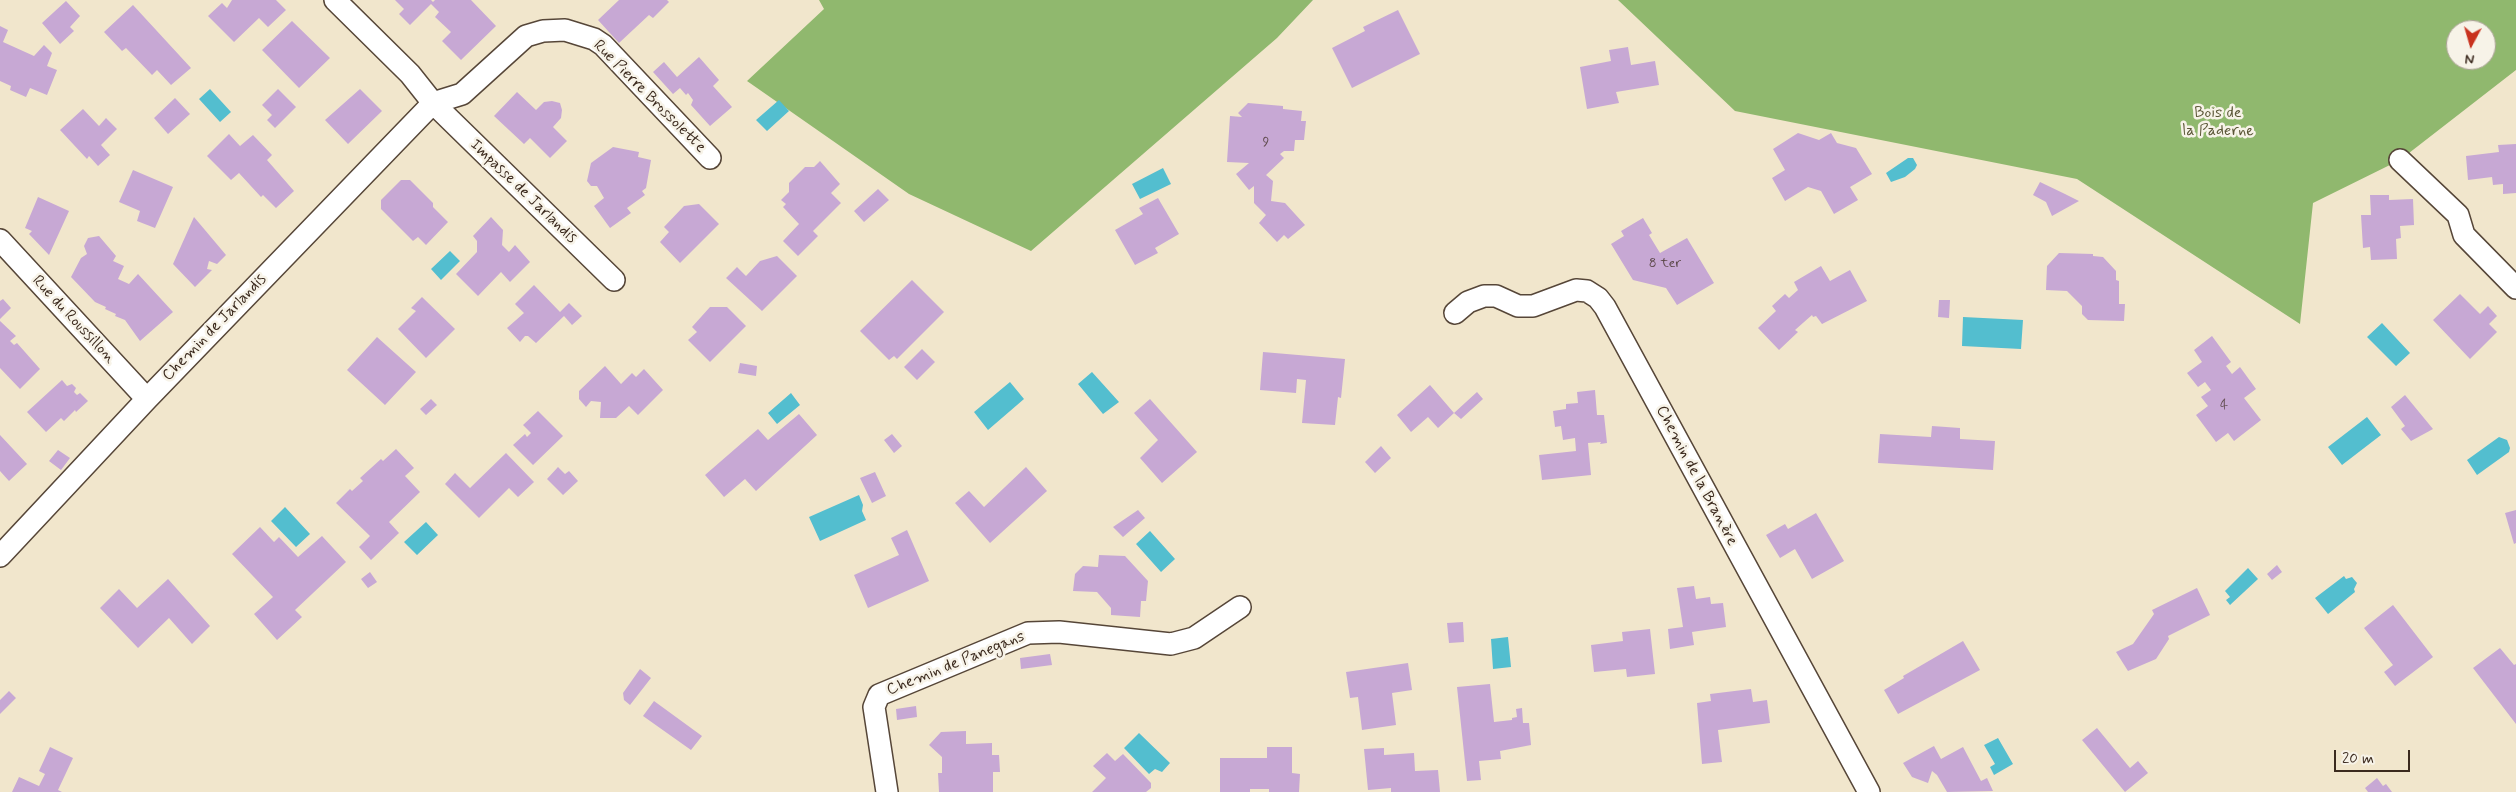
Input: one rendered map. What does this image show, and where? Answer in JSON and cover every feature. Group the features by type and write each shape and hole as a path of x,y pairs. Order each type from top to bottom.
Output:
{"street":[{"name":"Impasse de Jarlandis","path":"335,0 410,74 433,103 614,280"},
{"name":"Rue Pierre Brossolette","path":"433,103 462,94 526,36 554,30 575,32 594,39 603,45 710,158"},
{"name":"Chemin de Jarlandis","path":"0,556 147,399 433,103"},
{"path":"2400,160 2458,215 2464,235 2516,288"},
{"name":"Rue du Roussillon","path":"0,240 147,399"},
{"name":"Chemin de la Branère","path":"1455,313 1468,302 1484,296 1496,296 1518,306 1533,306 1576,290 1587,291 1598,298 1605,307 1868,792"},
{"name":"Chemin de Panegans","path":"887,792 874,707 879,695 1028,633 1059,632 1170,644 1194,638 1240,607"}],"green space":[{"path":"819,0 1313,0 1277,38 1031,251 909,194 747,81 824,9"},
{"name":"Bois de la Paderne","path":"1618,0 2516,0 2516,70 2400,160 2313,203 2300,324 2077,179 1735,111"}],"water":[{"path":"210,89 231,112 220,122 199,99"},
{"path":"779,100 789,111 767,131 756,120"},
{"path":"1908,158 1913,158 1917,165 1915,169 1905,177 1891,182 1886,173"},
{"path":"1163,168 1171,184 1140,199 1132,184"},
{"path":"450,251 460,261 441,280 431,269"},
{"path":"1963,317 2023,320 2021,349 1962,346"},
{"path":"2382,323 2410,353 2396,366 2367,337"},
{"path":"1092,372 1119,402 1103,414 1078,384"},
{"path":"1010,382 1024,399 988,430 974,412"},
{"path":"791,393 800,405 777,424 768,413"},
{"path":"2367,417 2381,435 2342,465 2328,447"},
{"path":"2499,437 2507,440 2510,448 2509,452 2477,475 2467,460"},
{"path":"859,495 866,520 820,541 809,517"},
{"path":"285,507 310,534 296,547 271,521"},
{"path":"426,522 438,535 417,555 404,542"},
{"path":"1150,531 1175,559 1161,572 1136,544"},
{"path":"2248,568 2258,579 2230,605 2226,600 2230,597 2225,591"},
{"path":"2344,576 2346,579 2352,577 2357,583 2354,589 2355,592 2328,614 2315,598"},
{"path":"1508,637 1511,667 1493,669 1491,639"},
{"path":"1139,733 1170,763 1162,772 1155,769 1149,774 1124,748"},
{"path":"1998,738 2013,764 1994,775 1990,767 1995,764 1984,745"}],"building":[{"path":"232,0 276,0 286,10 268,27 259,18 234,42 208,16 222,3 227,8"},
{"path":"395,0 431,0 433,2 435,0 471,0 496,26 461,60 442,41 451,32 435,17 439,12 431,4 410,25 399,14 404,9"},
{"path":"619,0 667,0 669,2 653,18 649,15 619,43 598,20"},
{"path":"66,1 80,16 70,27 74,31 60,44 42,23"},
{"path":"133,5 191,68 171,85 157,70 152,75 126,48 122,51 104,32"},
{"path":"1398,10 1420,54 1352,88 1332,48 1365,31 1363,27"},
{"path":"292,21 330,58 299,88 262,50"},
{"path":"0,26 8,30 3,42 34,56 44,45 52,53 47,66 57,70 47,95 30,88 26,97 10,90 11,86 0,81"},
{"path":"1628,47 1631,65 1655,61 1659,85 1616,92 1619,103 1587,109 1580,67 1611,61 1609,50"},
{"path":"699,57 719,80 713,86 732,107 710,126 691,105 693,100 688,93 686,95 680,88 673,94 653,72 664,62 677,77"},
{"path":"278,89 296,107 275,128 267,120 272,115 262,105"},
{"path":"360,89 382,111 348,144 325,120"},
{"path":"517,92 536,110 544,102 560,103 562,110 561,118 553,127 567,141 550,158 530,138 524,144 494,116"},
{"path":"175,98 190,114 168,134 154,118"},
{"path":"1248,103 1283,106 1283,109 1302,111 1301,121 1306,121 1304,140 1295,140 1294,151 1284,151 1280,154 1284,158 1266,175 1273,181 1271,201 1285,203 1305,225 1288,239 1284,235 1277,242 1259,223 1266,215 1254,203 1254,186 1249,190 1236,174 1249,163 1227,162 1230,116 1242,117 1238,113"},
{"path":"83,109 99,126 106,118 117,129 101,145 110,155 98,166 89,156 87,159 60,130"},
{"path":"1798,133 1819,140 1831,133 1837,143 1856,148 1872,174 1850,187 1858,200 1834,214 1821,191 1808,187 1785,201 1772,178 1785,170 1773,149"},
{"path":"229,134 240,146 253,135 272,155 267,160 294,191 276,208 263,195 261,197 239,173 231,180 207,156"},
{"path":"2516,144 2516,193 2503,194 2503,184 2493,185 2492,177 2468,180 2466,156 2499,152 2498,145"},
{"path":"613,147 639,152 638,157 651,160 646,188 642,191 645,195 627,208 631,213 610,228 594,206 604,198 597,186 591,186 587,181 591,163"},
{"path":"820,161 840,184 831,193 841,203 813,231 818,236 798,256 783,241 799,224 783,207 786,204 781,200 789,192 789,183 805,167 814,167"},
{"path":"133,170 173,187 155,228 137,221 140,211 119,202"},
{"path":"401,180 410,180 433,203 433,207 448,222 426,245 418,237 413,241 381,209 381,200"},
{"path":"2040,182 2079,201 2052,216 2046,202 2033,195"},
{"path":"878,189 889,200 864,222 854,211"},
{"path":"2370,195 2389,195 2389,200 2413,199 2414,225 2400,226 2401,238 2396,239 2397,259 2371,260 2370,247 2363,248 2361,215 2371,215"},
{"path":"38,197 69,211 49,255 29,234 32,231 25,228"},
{"path":"1158,198 1179,234 1155,248 1158,253 1135,265 1115,230 1143,214 1139,208"},
{"path":"699,204 719,224 680,263 660,242 669,232 664,227 684,206"},
{"path":"194,217 226,255 217,264 209,261 207,269 212,270 195,287 173,264"},
{"path":"491,217 503,230 502,245 509,252 515,245 530,262 510,282 501,272 478,296 456,274 477,252 477,241 473,236"},
{"path":"1643,218 1652,233 1649,235 1660,253 1687,238 1714,283 1677,305 1666,288 1633,280 1611,244 1624,236 1621,231"},
{"path":"99,236 116,256 113,261 124,266 118,279 129,284 138,274 173,312 140,341 125,320 115,316 116,314 105,309 106,307 95,302 71,277 81,258 87,254 84,246 88,238"},
{"path":"2059,253 2093,254 2093,256 2103,257 2116,271 2116,280 2119,281 2119,304 2125,304 2124,321 2088,320 2082,314 2082,306 2067,291 2046,290 2047,266"},
{"path":"777,256 797,276 762,311 726,278 737,267 746,276 760,261"},
{"path":"1821,266 1830,281 1850,270 1867,301 1822,324 1816,316 1813,317 1812,315 1795,330 1798,332 1779,350 1758,328 1776,311 1772,306 1785,294 1789,298 1798,290 1794,282"},
{"path":"912,280 944,312 897,359 894,356 889,360 860,331"},
{"path":"534,285 560,312 569,303 582,316 572,325 564,316 536,343 528,336 525,336 520,342 507,328 524,313 515,304"},
{"path":"2460,294 2480,314 2488,306 2497,316 2489,324 2497,332 2470,359 2433,320"},
{"path":"422,297 455,329 426,358 398,329 416,311 411,308"},
{"path":"3,299 11,308 0,319 0,301"},
{"path":"1939,300 1950,300 1949,318 1938,317"},
{"path":"710,307 727,307 746,326 710,362 688,340 697,332 692,327"},
{"path":"0,321 16,336 10,341 14,345 17,343 40,369 20,389 0,368"},
{"path":"2212,336 2231,362 2226,366 2232,374 2240,367 2256,389 2244,398 2261,420 2234,441 2228,433 2216,442 2196,415 2208,406 2201,397 2211,390 2205,382 2198,387 2187,373 2202,362 2194,350"},
{"path":"377,337 416,372 385,405 347,370"},
{"path":"922,349 935,362 917,380 904,367"},
{"path":"1263,352 1345,359 1341,398 1338,397 1335,425 1302,423 1306,380 1297,379 1296,393 1260,390"},
{"path":"740,363 757,366 756,376 738,373"},
{"path":"605,366 621,384 632,373 636,377 644,369 663,390 638,415 629,406 616,418 600,418 601,402 591,401 586,407 579,399 579,391"},
{"path":"62,380 67,386 72,384 76,388 74,392 77,395 80,393 88,401 64,421 61,418 46,432 27,412"},
{"path":"1430,385 1454,413 1438,428 1428,417 1411,432 1397,415"},
{"path":"1595,390 1597,415 1604,415 1607,443 1588,443 1591,475 1542,480 1539,455 1576,451 1575,438 1563,440 1561,426 1555,427 1553,411 1566,409 1566,404 1578,403 1577,392"},
{"path":"1477,392 1483,399 1461,419 1454,413"},
{"path":"2405,395 2433,429 2411,441 2401,429 2405,426 2391,407"},
{"path":"431,399 437,405 426,415 420,409"},
{"path":"1150,399 1197,452 1162,483 1140,458 1158,440 1134,413"},
{"path":"538,411 563,436 533,465 513,445 525,434 527,437 531,433 523,425"},
{"path":"799,414 817,435 756,491 745,479 724,497 705,475 758,429 768,440"},
{"path":"1932,426 1960,428 1960,439 1995,441 1993,470 1878,463 1880,434 1931,437"},
{"path":"892,434 902,446 894,453 884,440"},
{"path":"0,435 27,464 9,481 0,471"},
{"path":"1381,446 1391,458 1375,473 1365,462"},
{"path":"396,449 414,468 405,476 420,492 389,522 399,533 371,560 359,547 370,536 336,503 350,489 352,491 363,481 360,478 381,459 383,461"},
{"path":"58,450 70,458 61,470 49,461"},
{"path":"506,453 534,482 518,497 509,488 479,518 445,484 455,473 470,488"},
{"path":"558,467 565,474 569,471 578,481 563,495 547,479"},
{"path":"1026,467 1047,491 990,543 955,503 969,491 984,507"},
{"path":"875,472 886,496 872,503 860,478"},
{"path":"1138,510 1145,518 1123,537 1113,527"},
{"path":"2516,510 2516,543 2514,544 2505,513"},
{"path":"1816,513 1844,561 1812,579 1795,549 1780,558 1766,535 1785,524 1788,529"},
{"path":"260,527 274,542 279,537 298,557 322,536 346,562 295,610 302,617 277,640 254,614 273,597 232,554"},
{"path":"907,530 929,581 868,608 854,575 899,555 891,538"},
{"path":"1099,555 1125,556 1148,581 1146,601 1141,601 1140,617 1111,615 1111,608 1097,592 1073,591 1075,574 1083,566 1098,567"},
{"path":"2277,565 2282,572 2272,580 2267,574"},
{"path":"370,572 377,582 368,588 361,579"},
{"path":"168,579 210,626 192,644 169,618 138,648 100,608 119,589 137,608"},
{"path":"1694,586 1696,599 1710,597 1711,604 1723,603 1726,627 1692,632 1694,645 1670,649 1668,629 1683,627 1677,588"},
{"path":"2197,588 2210,615 2168,636 2169,639 2156,659 2128,671 2116,652 2133,644 2154,614 2152,610"},
{"path":"2393,605 2433,657 2395,686 2384,672 2393,665 2364,628"},
{"path":"1463,622 1464,642 1449,643 1447,623"},
{"path":"1650,629 1655,674 1627,677 1626,669 1594,672 1591,645 1623,641 1622,632"},
{"path":"1963,641 1980,670 1898,714 1884,690 1904,678 1903,676"},
{"path":"2500,648 2514,665 2516,664 2516,724 2473,668"},
{"path":"1050,654 1052,665 1021,669 1020,658"},
{"path":"1408,663 1412,690 1392,693 1396,725 1362,730 1358,697 1350,698 1346,672"},
{"path":"640,669 651,678 630,705 624,700 623,693"},
{"path":"1490,684 1494,722 1512,720 1512,718 1517,717 1516,709 1522,708 1523,723 1529,723 1531,745 1500,751 1501,759 1479,761 1481,780 1467,781 1457,687"},
{"path":"1751,689 1753,702 1767,700 1770,723 1718,730 1722,762 1702,764 1697,703 1711,701 1710,694"},
{"path":"9,691 16,698 0,714 0,700"},
{"path":"654,701 702,736 691,750 643,716"},
{"path":"916,706 917,717 897,720 896,709"},
{"path":"2097,728 2130,768 2138,761 2148,773 2125,792 2082,740"},
{"path":"966,731 966,744 992,743 992,755 999,755 1000,772 993,772 993,792 939,792 938,773 942,773 942,757 929,745 941,732"},
{"path":"1934,746 1941,759 1963,747 1981,781 1987,778 1993,791 1947,792 1937,775 1932,771 1928,783 1912,777 1903,763"},
{"path":"50,747 73,758 58,790 62,792 12,792 19,777 39,786 45,774 39,771"},
{"path":"1267,747 1292,747 1292,773 1300,774 1299,792 1269,792 1269,789 1250,789 1250,792 1220,792 1220,758 1267,758"},
{"path":"1384,748 1384,755 1414,753 1415,771 1438,770 1440,792 1391,792 1391,788 1368,790 1364,749"},
{"path":"1107,753 1115,761 1123,754 1151,783 1151,788 1146,792 1092,792 1106,778 1093,766"},
{"path":"2377,778 2383,786 2386,784 2392,792 2368,792 2365,788"}]}
